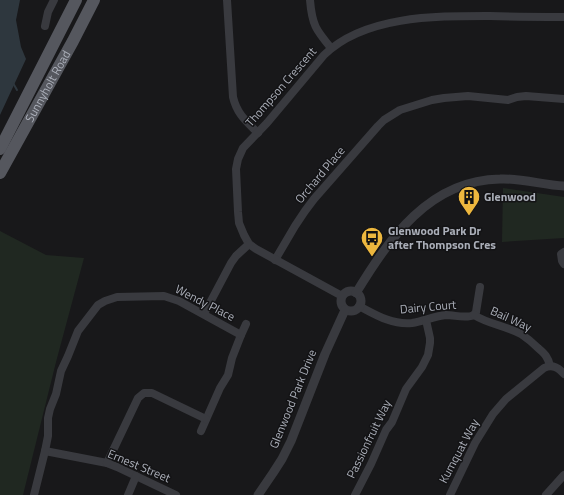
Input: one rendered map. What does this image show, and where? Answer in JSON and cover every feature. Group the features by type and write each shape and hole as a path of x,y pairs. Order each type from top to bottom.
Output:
{"main road":[{"name":"Sunnyholt Road","path":"0,150 76,0"},
{"name":"Sunnyholt Road","path":"0,173 94,0"}],"street":[{"path":"45,26 48,12 54,0"},
{"path":"227,0 233,97 240,115 258,133"},
{"path":"310,0 315,27 331,48"},
{"name":"Thompson Crescent","path":"342,296 275,260 250,244 239,223 238,212 236,169 238,158 243,148 258,133 318,60 331,48 363,30 417,19 461,16 564,17"},
{"name":"Orchard Place","path":"275,260 295,226 314,199 378,126 384,120 403,109 432,100 468,96 508,100 526,96 564,99"},
{"path":"356,293 381,255 409,220 428,203 448,191 472,182 498,179 515,179 564,186"},
{"path":"204,314 231,263 236,256 250,244"},
{"path":"563,253 562,261 564,264"},
{"name":"Dairy Court","path":"359,306 391,322 412,323 448,315 470,317 474,315 476,309 480,287"},
{"path":"349,292 356,293 361,301 356,310 345,310 341,304 342,296 349,292"},
{"name":"Wendy Place","path":"45,451 48,436 48,418 61,371 78,331 98,305 106,300 118,297 164,296 177,300 241,335 246,324"},
{"name":"Glenwood Park Drive","path":"258,495 271,478 288,447 325,354 345,310"},
{"name":"Bail Way","path":"474,315 480,319 520,334 529,340 545,354 550,366"},
{"name":"Passionfruit Way","path":"355,495 386,430 392,422 408,385 426,361 430,338 426,320"},
{"path":"201,431 220,388 228,375 232,358 241,335"},
{"path":"550,366 559,369 564,374"},
{"name":"Kumquat Way","path":"450,495 475,443 493,414 506,399 544,368 550,366"},
{"path":"107,463 138,398 144,393 152,393 206,419"},
{"path":"34,495 45,451"},
{"name":"Ernest Street","path":"45,451 107,463 176,495"},
{"path":"546,495 564,474"},
{"path":"128,495 136,476"}],"shaded area":[{"path":"0,0 20,0 16,20 21,47 26,59 0,115"},
{"path":"503,188 564,197 564,238 502,242"},
{"path":"0,231 46,255 84,258 23,495 0,495"}],"waterway":[{"path":"13,83 17,90"}],"place":[{"name":"Glenwood","path":"469,216"},
{"name":"Glenwood Park Dr after Thompson Cres","path":"372,258"}]}
